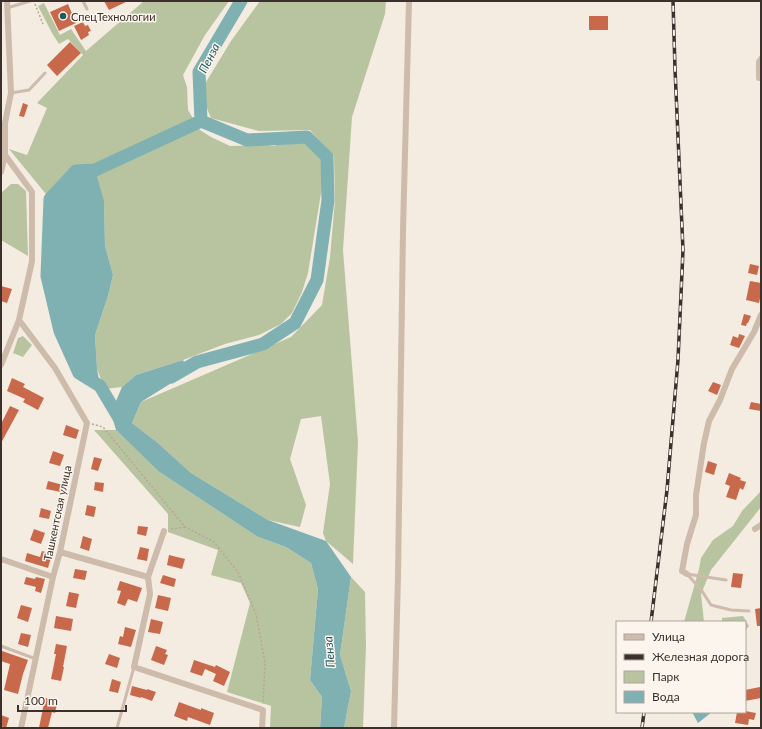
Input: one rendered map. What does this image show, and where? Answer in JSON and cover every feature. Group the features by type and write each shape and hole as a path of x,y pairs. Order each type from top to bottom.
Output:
{"street":[{"path":"394,728 409,1"},
{"path":"1,172 5,155 5,123 11,93 7,4"},
{"path":"759,78 759,62 761,58"},
{"path":"1,365 19,320 32,261 32,192 5,155"},
{"path":"687,574 682,571 687,544 696,516 696,495 709,421 720,400 732,369 754,332 761,315"},
{"path":"19,320 55,368 87,423"},
{"name":"Ташкентская улица","path":"21,728 87,423"},
{"path":"755,529 761,525"},
{"path":"164,531 148,577 150,594 134,667 263,710 262,728"},
{"path":"60,552 148,577"},
{"path":"1,558 53,576"}],"lane":[{"path":"7,4 30,1"},
{"path":"83,1 87,9"},
{"path":"11,93 29,90 45,74"},
{"path":"687,574 726,580"},
{"path":"687,574 702,590 711,605 731,610 749,611"},
{"path":"1,646 36,659"},
{"path":"117,728 134,667"}],"path":[{"path":"34,1 43,24"},
{"path":"87,423 103,427 185,527 214,542 238,572 256,614 265,663 263,710"},
{"path":"164,531 185,527"}],"green space":[{"path":"144,1 229,1 205,35 183,75 187,87 188,110 200,130 230,146 274,146 286,141 306,142 317,153 324,165 322,187 308,273 302,292 292,313 281,324 259,335 225,344 183,360 136,375 122,387 105,389 97,369 95,335 108,296 113,275 105,246 104,201 76,171 50,199 9,149 27,155 47,108 37,103 83,55 68,39 59,44 38,6 44,3 60,35 71,29 86,51"},
{"path":"260,1 386,1 385,14 352,117 343,250 358,442 353,564 326,541 323,533 330,484 321,416 301,419 290,459 306,505 300,527 268,520 191,473 158,443 132,423 141,402 291,337 322,305 330,257 335,200 334,156 310,130 259,131 211,118 200,92 231,41"},
{"path":"11,184 18,184 26,191 28,256 1,240 1,193"},
{"path":"23,336 32,345 23,357 13,353 18,338"},
{"path":"94,430 116,430 158,471 258,537 286,547 311,563 318,589 310,680 322,697 320,728 270,728 271,706 227,692 250,603 241,583 211,575 218,550 168,532 168,514"},
{"path":"761,491 761,507 711,570 701,594 704,621 684,621 701,558 713,540 733,526 742,511"},
{"path":"351,577 365,592 366,646 363,728 344,728 351,691 340,655"},
{"path":"743,616 746,621 722,621 722,618"},
{"path":"746,621 749,626 746,630"}],"water":[{"path":"95,170 104,201 105,246 113,275 108,296 95,335 97,369 100,386 79,373 60,331 47,276 50,199 76,171"},
{"path":"183,360 189,372 141,402 132,423 158,443 191,473 268,520 326,541 351,577 340,655 351,691 344,728 320,728 322,697 310,680 318,589 311,563 286,547 258,537 158,471 116,430 111,413 122,387 136,375"},
{"path":"693,713 711,713 698,723"}],"building":[{"path":"104,1 128,1 109,10"},
{"name":"СпецТехнологии","path":"68,4 76,23 59,31 50,12"},
{"path":"589,16 608,16 608,30 589,30"},
{"path":"83,22 85,26 88,25 91,31 88,32 89,35 81,40 74,26"},
{"path":"70,42 81,53 57,76 47,65"},
{"path":"23,103 28,105 24,117 19,116"},
{"path":"750,264 759,266 757,275 748,273"},
{"path":"750,281 761,283 759,303 746,300"},
{"path":"1,286 12,289 7,303 1,301"},
{"path":"744,314 751,316 746,326 741,325"},
{"path":"739,334 745,336 739,348 730,345 733,336 738,338"},
{"path":"12,378 25,384 23,387 44,398 38,410 23,402 25,399 7,391"},
{"path":"713,382 721,385 717,395 708,391"},
{"path":"751,402 761,404 761,411 749,409"},
{"path":"10,406 19,410 1,443 1,424"},
{"path":"66,425 79,430 76,439 63,435"},
{"path":"53,451 64,455 60,466 49,463"},
{"path":"94,457 102,459 98,471 91,469"},
{"path":"708,461 717,464 714,475 705,472"},
{"path":"729,473 746,482 743,490 740,488 736,500 726,497 730,486 725,484"},
{"path":"48,481 63,485 61,492 46,489"},
{"path":"95,482 104,483 103,492 94,490"},
{"path":"87,505 96,507 94,517 85,515"},
{"path":"41,508 51,511 49,519 39,517"},
{"path":"138,526 148,527 146,536 137,534"},
{"path":"34,529 45,533 41,544 30,540"},
{"path":"83,536 92,539 89,551 80,548"},
{"path":"140,547 149,549 147,561 137,559"},
{"path":"42,551 52,554 48,568 25,561 27,553 40,557"},
{"path":"169,555 185,559 182,569 167,565"},
{"path":"75,569 87,571 85,580 73,578"},
{"path":"733,573 743,574 741,588 731,587"},
{"path":"163,575 176,579 174,587 160,583"},
{"path":"26,577 45,579 41,593 35,591 36,587 24,584"},
{"path":"120,581 142,588 137,602 128,599 125,606 117,603 121,591 117,590"},
{"path":"69,592 79,594 76,608 66,606"},
{"path":"158,595 171,598 168,611 155,608"},
{"path":"21,605 32,608 28,622 17,618"},
{"path":"761,608 761,626 757,626 755,609"},
{"path":"56,616 73,619 71,631 54,628"},
{"path":"151,619 163,622 160,634 148,632"},
{"path":"125,627 136,630 131,647 118,644 120,636 123,637"},
{"path":"21,633 31,635 28,647 18,644"},
{"path":"56,644 67,646 61,681 51,679 56,654 54,654"},
{"path":"156,646 167,650 165,654 168,655 164,665 151,660"},
{"path":"2,651 28,660 18,694 4,690 10,664 1,661"},
{"path":"109,654 120,658 117,668 105,664"},
{"path":"194,660 215,667 216,665 230,672 224,686 213,681 216,674 205,669 202,676 190,672"},
{"path":"112,679 121,682 118,693 109,691"},
{"path":"132,686 156,692 152,701 130,695"},
{"path":"760,687 761,698 746,701 746,690"},
{"path":"45,698 58,700 55,713 52,712 48,728 39,728"},
{"path":"179,702 214,713 210,725 188,717 187,721 174,716"},
{"path":"746,711 756,713 754,720 749,719 748,725 735,723 737,713 746,713"},
{"path":"1,715 9,718 6,728 1,726"}],"waterway":[{"name":"Пенза","path":"201,121 199,72 241,1"},
{"path":"122,423 100,386 79,373 60,331 47,276 50,199 76,171 95,170 201,121 247,140 307,137 327,157 328,200 317,280 295,323 263,344 197,362 171,377"}],"railway":[{"path":"651,621 667,490 678,360 683,250 673,1"},
{"path":"642,728 644,713"}],"place":[{"name":"СпецТехнологии","path":"63,16"}]}
